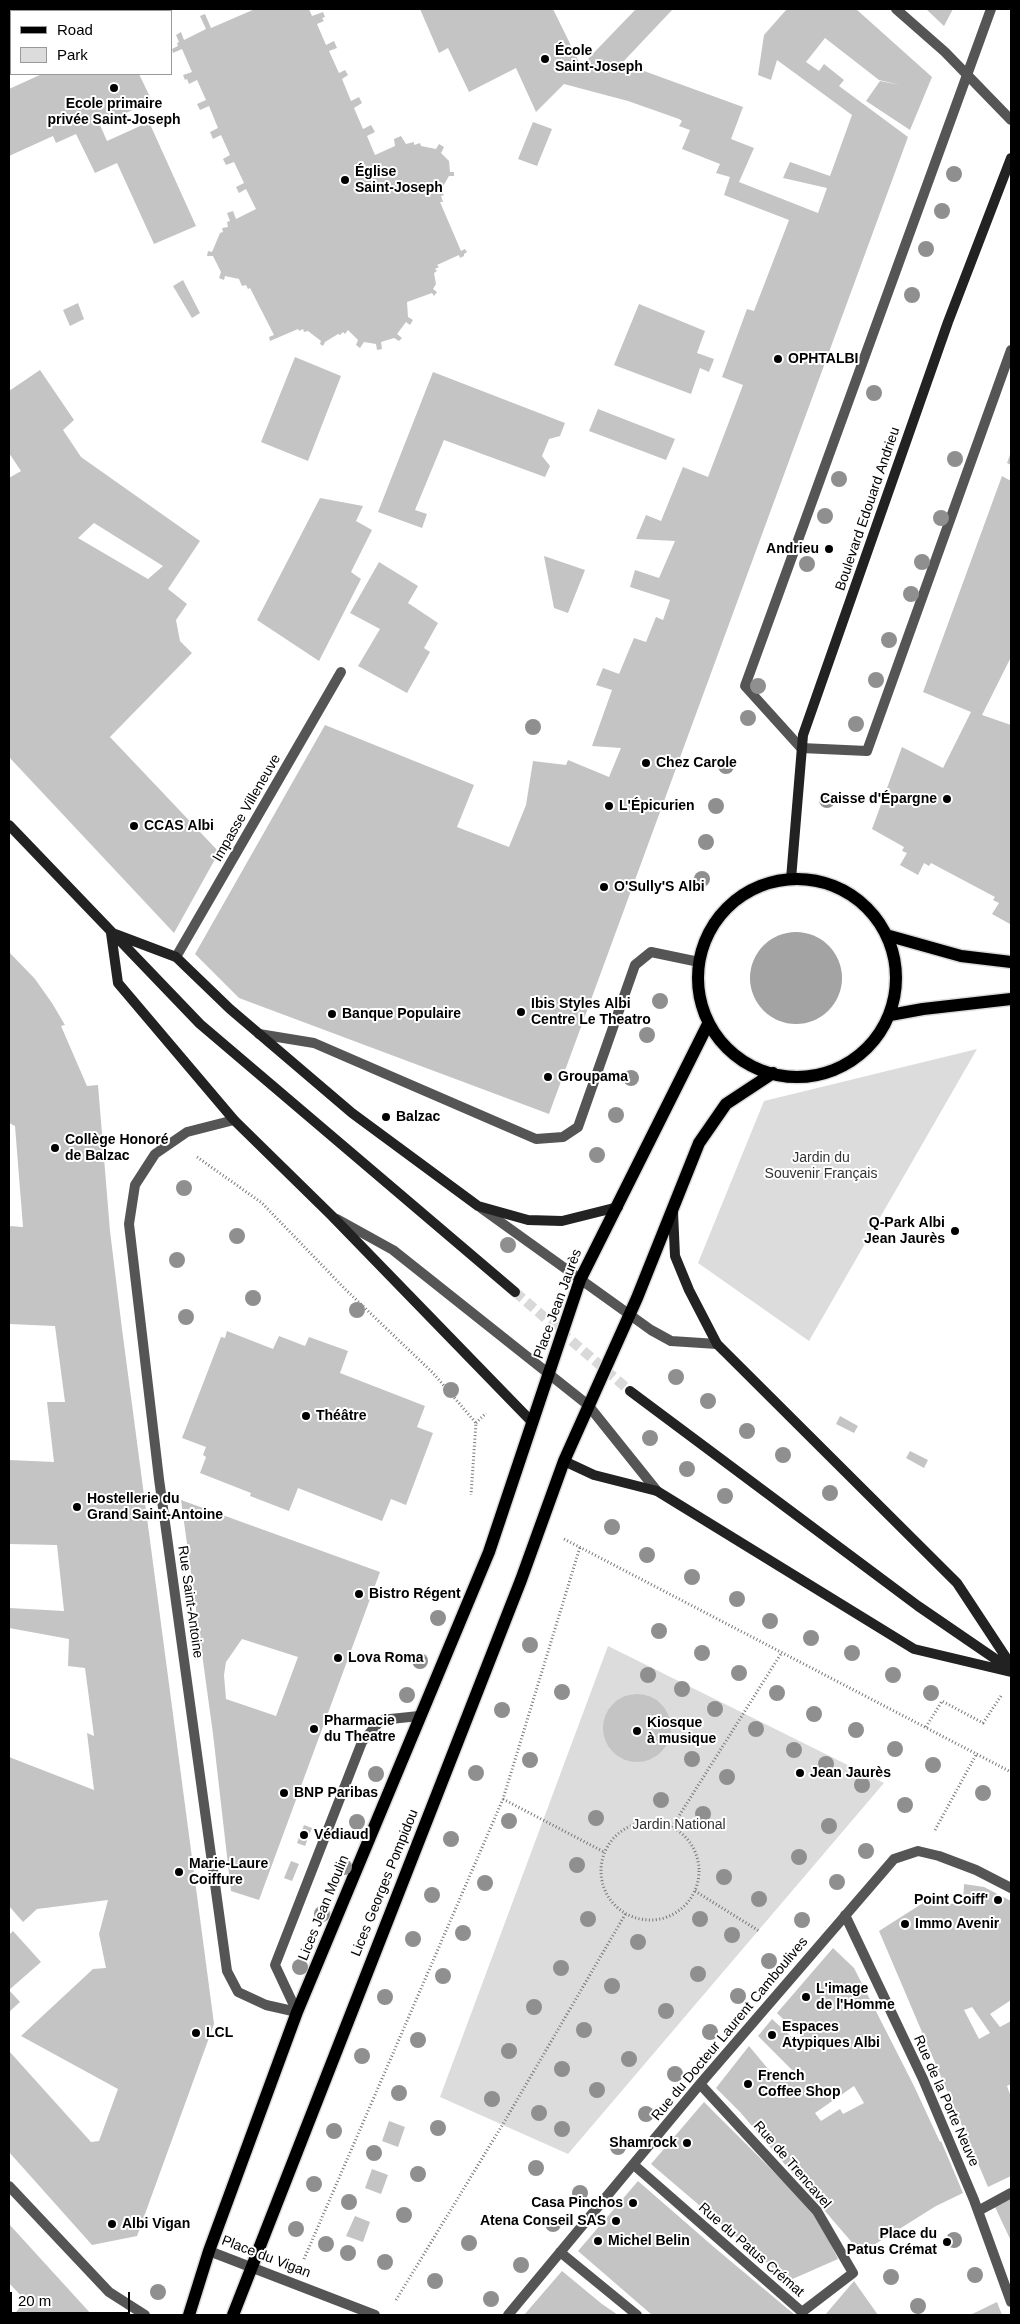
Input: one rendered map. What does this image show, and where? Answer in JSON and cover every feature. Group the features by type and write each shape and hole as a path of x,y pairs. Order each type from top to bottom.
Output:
{"main road":[{"name":"Boulevard Edouard Andrieu","path":"791,879 803,735 945,331 1011,158"},
{"path":"9,825 200,1024 515,1292"},
{"path":"791,879 824,883 854,897 886,935 893,951 896,983 890,1016 876,1040 855,1059 830,1072 802,1078 773,1073 748,1065 727,1048 708,1024 699,995 699,962 710,931 730,904 758,886 791,879"},
{"path":"112,933 176,957 259,1034 352,1113 478,1206 528,1220 562,1221 618,1206"},
{"path":"112,933 118,983 234,1120 332,1216 533,1423"},
{"path":"886,935 961,956 1011,962"},
{"path":"890,1016 923,1009 1011,999"},
{"name":"Place Jean Jaurès","path":"489,1552 589,1258 618,1206 708,1024"},
{"path":"773,1073 726,1104 699,1143 637,1298 564,1461 594,1475 657,1491 914,1649 1011,1671"},
{"path":"672,1208 676,1256 689,1290 717,1344 957,1583 1011,1665"},
{"path":"630,1391 918,1606 1011,1671"},
{"name":"Lices Georges Pompidou","path":"232,2315 514,1599 564,1461"},
{"name":"Lices Jean Moulin","path":"209,2251 297,2012 489,1552"},
{"name":"Place du Vigan","path":"189,2315 209,2251"}],"street":[{"path":"896,9 968,75 1011,120"},
{"path":"991,9 745,686 801,748 867,751 1011,350"},
{"name":"Impasse Villeneuve","path":"176,957 341,672"},
{"path":"259,1034 314,1043 536,1139 563,1137 578,1126 636,965 651,952 699,962"},
{"name":"Rue Saint-Antoine","path":"234,1120 187,1132 155,1154 134,1185 129,1224 159,1480 227,1971 238,1992 266,2005 297,2012"},
{"path":"478,1206 628,1315 671,1341 717,1344"},
{"path":"332,1216 393,1250 588,1405 657,1491"},
{"path":"297,2012 275,1965 362,1742 381,1720 419,1716"},
{"name":"Rue du Docteur Laurent Camboulives","path":"508,2315 700,2084 894,1859 918,1852 939,1856 976,1870 1011,1888"},
{"name":"Rue de la Porte Neuve","path":"846,1914 923,2079 978,2211 1011,2302"},
{"name":"Rue de Trencavel","path":"700,2084 817,2211 853,2273"},
{"name":"Rue du Patus Crémat","path":"634,2165 802,2312 853,2273"},
{"path":"9,2186 110,2292 145,2315"},
{"path":"978,2211 1011,2193"},
{"name":"Place du Vigan","path":"209,2251 375,2315"},
{"path":"560,2252 637,2315"}],"path":[{"path":"174,1141 262,1203 344,1289 434,1373 476,1423"},
{"path":"471,1494 476,1423 490,1410"},
{"path":"539,1527 1011,1772"},
{"path":"293,2284 503,1798 580,1547"},
{"path":"672,1827 782,1652"},
{"path":"926,1727 942,1700 983,1723 1002,1695"},
{"path":"918,1852 935,1830 977,1753"},
{"path":"503,1798 604,1852"},
{"path":"640,1822 657,1822 672,1827 684,1835 699,1861 699,1876 695,1891 686,1904 673,1914 657,1919 641,1918 626,1914 614,1905 606,1893 602,1880 601,1866 604,1852 613,1838 625,1828 640,1822"},
{"path":"695,1891 759,1931"},
{"path":"392,2307 503,2124 626,1914"}],"green space":[{"name":"Jardin du Souvenir Français","path":"977,1049 809,1341 698,1263 764,1101"},
{"name":"Jardin National","path":"608,1646 884,1783 568,2154 440,2097"}],"shaded area":[{"path":"796,932 805,933 822,940 834,952 841,969 841,987 834,1004 822,1016 805,1023 796,1024 787,1023 770,1016 758,1004 751,987 750,978 751,969 758,952 770,940 787,933"}],"building":[{"name":"Église Saint-Joseph","path":"255,9 309,9 312,16 323,12 325,17 322,18 324,21 317,24 326,45 334,41 337,48 329,51 339,73 345,70 348,75 342,79 351,101 359,97 362,103 354,108 363,129 371,125 375,132 367,136 375,155 395,146 394,139 401,136 406,144 414,142 414,145 420,143 421,146 436,149 439,144 444,147 441,153 449,161 450,172 454,172 454,176 449,176 441,190 444,195 441,196 443,202 440,202 461,251 465,249 467,252 460,258 459,255 437,265 439,267 435,269 437,271 434,273 436,284 433,289 437,292 434,296 432,293 407,302 408,317 413,320 410,325 406,322 397,334 402,338 399,341 394,338 381,342 382,349 377,350 376,344 364,342 360,348 356,345 358,340 348,330 345,334 343,332 340,335 338,334 325,342 323,346 320,344 321,341 308,331 304,332 303,329 299,331 298,329 270,341 269,337 274,335 250,288 248,289 246,285 242,286 239,279 225,276 224,280 219,278 221,272 213,256 207,256 208,251 212,252 220,233 223,232 222,228 228,227 227,222 230,221 227,213 233,211 236,219 256,209 246,189 239,193 236,187 244,183 234,162 226,165 223,159 230,155 221,135 213,139 210,132 218,128 209,106 200,110 197,104 206,100 197,80 189,84 187,79 185,80 183,75 192,72 182,49 173,53 172,49 178,46 177,43 179,42 176,35 181,32 184,40 206,29 200,16 205,14 211,28"},
{"path":"420,9 553,9 581,66 636,9 673,9 622,63 743,107 731,139 754,148 739,182 818,213 827,188 783,178 790,162 830,176 852,115 777,60 771,80 758,75 764,35 786,10 784,9 856,9 932,77 910,130 866,101 880,81 900,85 879,80 825,38 806,62 819,71 824,64 844,80 839,86 908,137 549,1114 239,998 195,954 325,725 474,785 457,827 509,847 526,805 533,761 566,765 568,760 609,777 621,748 592,746 612,690 596,685 603,668 619,674 634,638 646,642 656,617 663,620 670,600 630,587 635,570 659,578 675,541 636,539 646,515 661,521 683,467 708,477 743,385 722,377 747,309 754,311 789,220 724,195 730,177 716,173 720,164 682,149 690,130 679,126 682,121 679,119 628,101 564,84 536,112 516,68 469,92 448,48 439,53"},
{"path":"926,9 953,9 944,26"},
{"path":"40,75 139,75 152,101 100,125 107,141 149,122 196,226 154,244 117,163 95,173 76,134 56,143 53,136 9,156 9,89"},
{"path":"533,122 552,129 537,166 518,159"},
{"path":"183,280 200,313 192,318 173,286"},
{"path":"78,303 84,319 70,326 63,310"},
{"path":"639,304 705,331 697,353 714,359 709,372 700,368 691,394 614,365"},
{"path":"295,357 341,376 308,461 261,442"},
{"path":"40,370 74,420 63,430 81,457 200,541 168,589 187,604 176,620 180,641 192,653 110,737 219,852 174,933 9,757 9,478 21,471 9,453 9,391","holes":["94,523 163,566 148,579 78,538"]},
{"path":"433,372 565,423 560,436 549,439 542,456 550,466 545,477 444,440 415,510 427,514 422,528 378,512"},
{"path":"598,409 675,439 666,460 589,431"},
{"path":"1011,452 1011,465 1007,463"},
{"name":"Caisse d'Épargne","path":"1002,476 1011,481 1011,657 982,715 1011,725 1010,924 992,914 999,903 993,900 995,897 931,863 929,866 924,863 918,875 900,865 907,853 902,851 904,847 872,829 902,747 943,768 971,712 923,692"},
{"path":"320,498 363,506 356,521 372,530 351,572 361,579 319,661 257,620"},
{"path":"544,556 585,570 568,613 554,608"},
{"path":"379,562 418,586 408,603 438,623 424,648 430,652 407,693 358,666 380,629 350,613"},
{"path":"9,952 35,979 65,1025 61,1026 87,1086 98,1085 110,1231 122,1329 214,2024 137,2236 92,2245 9,2152 9,2051 91,2142 99,2141 118,2089 21,2036 93,1969 106,1968 99,1934 108,1900 37,1909 23,1922 9,1906 9,1757 94,1790 87,1733 94,1736 85,1668 68,1666 69,1639 9,1628 9,1608 64,1611 57,1545 9,1544 9,1460 54,1462 47,1402 65,1402 55,1326 9,1324 9,1226 23,1227 15,1126 9,1123"},
{"name":"Théâtre","path":"227,1331 273,1349 279,1336 305,1346 309,1337 348,1351 340,1373 425,1406 417,1427 433,1433 406,1505 391,1499 382,1521 298,1488 289,1511 250,1496 251,1493 200,1473 206,1457 203,1455 206,1447 182,1438 221,1337 225,1338"},
{"path":"840,1416 858,1426 854,1433 836,1424"},
{"path":"910,1451 928,1460 924,1468 906,1458"},
{"path":"181,1500 380,1572 259,1900 231,1891 213,1734","holes":["242,1639 298,1657 276,1716 226,1699 224,1675 226,1662"]},
{"name":"Kiosque à musique","path":"637,1694 650,1696 661,1704 669,1715 671,1728 669,1741 661,1752 650,1760 637,1762 624,1760 613,1752 605,1741 603,1728 605,1715 613,1704 624,1696"},
{"name":"Védiaud","path":"304,1825 312,1828 305,1846 297,1843"},
{"name":"Védiaud","path":"291,1861 299,1864 292,1881 284,1878"},
{"path":"964,1884 984,1887 1011,1901 1011,2000 990,2014 1000,2027 1011,2021 1011,2084 1007,2086 1011,2097 1011,2176 988,2187 879,1931 923,1903 963,1904","holes":["972,2007 990,2033 979,2039 964,2010"]},
{"path":"13,1931 41,1962 9,1990 9,1935"},
{"path":"833,1948 854,1968 941,2141 963,2193 936,2206 861,2253 740,2112 716,2088 749,2046 779,2082 793,2071 758,2036 772,2019 797,2042 801,2037 777,2013","holes":["854,2086 864,2103 843,2114 840,2109 821,2121 815,2113"]},
{"path":"9,1990 20,2002 9,2012"},
{"path":"704,2102 804,2202 819,2220 838,2259 788,2281 651,2164"},
{"path":"389,2121 405,2127 398,2147 382,2141"},
{"path":"372,2169 388,2175 381,2194 365,2188"},
{"path":"638,2181 795,2315 652,2315 578,2251"},
{"path":"1011,2197 1011,2241 995,2207"},
{"path":"355,2216 370,2222 363,2242 346,2236"},
{"path":"9,2224 92,2315 14,2315 25,2300 9,2283"},
{"path":"562,2271 602,2304 618,2315 524,2315"},
{"path":"854,2281 878,2315 825,2315"},
{"path":"997,2302 1002,2315 970,2315"}],"tunnel":[{"path":"515,1292 630,1391"}],"place":[{"name":"École Saint-Joseph","path":"545,59"},
{"name":"Ecole primaire privée Saint-Joseph","path":"114,88"},
{"name":"Église Saint-Joseph","path":"345,180"},
{"name":"OPHTALBI","path":"778,359"},
{"name":"Andrieu","path":"829,549"},
{"name":"Chez Carole","path":"646,763"},
{"name":"Caisse d'Épargne","path":"947,799"},
{"name":"L'Épicurien","path":"609,806"},
{"name":"CCAS Albi","path":"134,826"},
{"name":"O'Sully'S Albi","path":"604,887"},
{"name":"Ibis Styles Albi Centre Le Theatro","path":"521,1012"},
{"name":"Banque Populaire","path":"332,1014"},
{"name":"Groupama","path":"548,1077"},
{"name":"Balzac","path":"386,1117"},
{"name":"Collège Honoré de Balzac","path":"55,1148"},
{"name":"Q-Park Albi Jean Jaurès","path":"955,1231"},
{"name":"Théâtre","path":"306,1416"},
{"name":"Hostellerie du Grand Saint-Antoine","path":"77,1507"},
{"name":"Bistro Régent","path":"359,1594"},
{"name":"Lova Roma","path":"338,1658"},
{"name":"Pharmacie du Theatre","path":"314,1729"},
{"name":"Kiosque à musique","path":"637,1731"},
{"name":"Jean Jaurès","path":"800,1773"},
{"name":"BNP Paribas","path":"284,1793"},
{"name":"Védiaud","path":"304,1835"},
{"name":"Marie-Laure Coiffure","path":"179,1872"},
{"name":"Point Coiff'","path":"998,1900"},
{"name":"Immo Avenir","path":"905,1924"},
{"name":"L'image de l'Homme","path":"806,1997"},
{"name":"LCL","path":"196,2033"},
{"name":"Espaces Atypiques Albi","path":"772,2035"},
{"name":"French Coffee Shop","path":"748,2084"},
{"name":"Shamrock","path":"687,2143"},
{"name":"Casa Pinchos","path":"633,2203"},
{"name":"Atena Conseil SAS","path":"616,2221"},
{"name":"Albi Vigan","path":"112,2224"},
{"name":"Michel Belin","path":"598,2241"},
{"name":"Place du Patus Crémat","path":"947,2242"}]}
